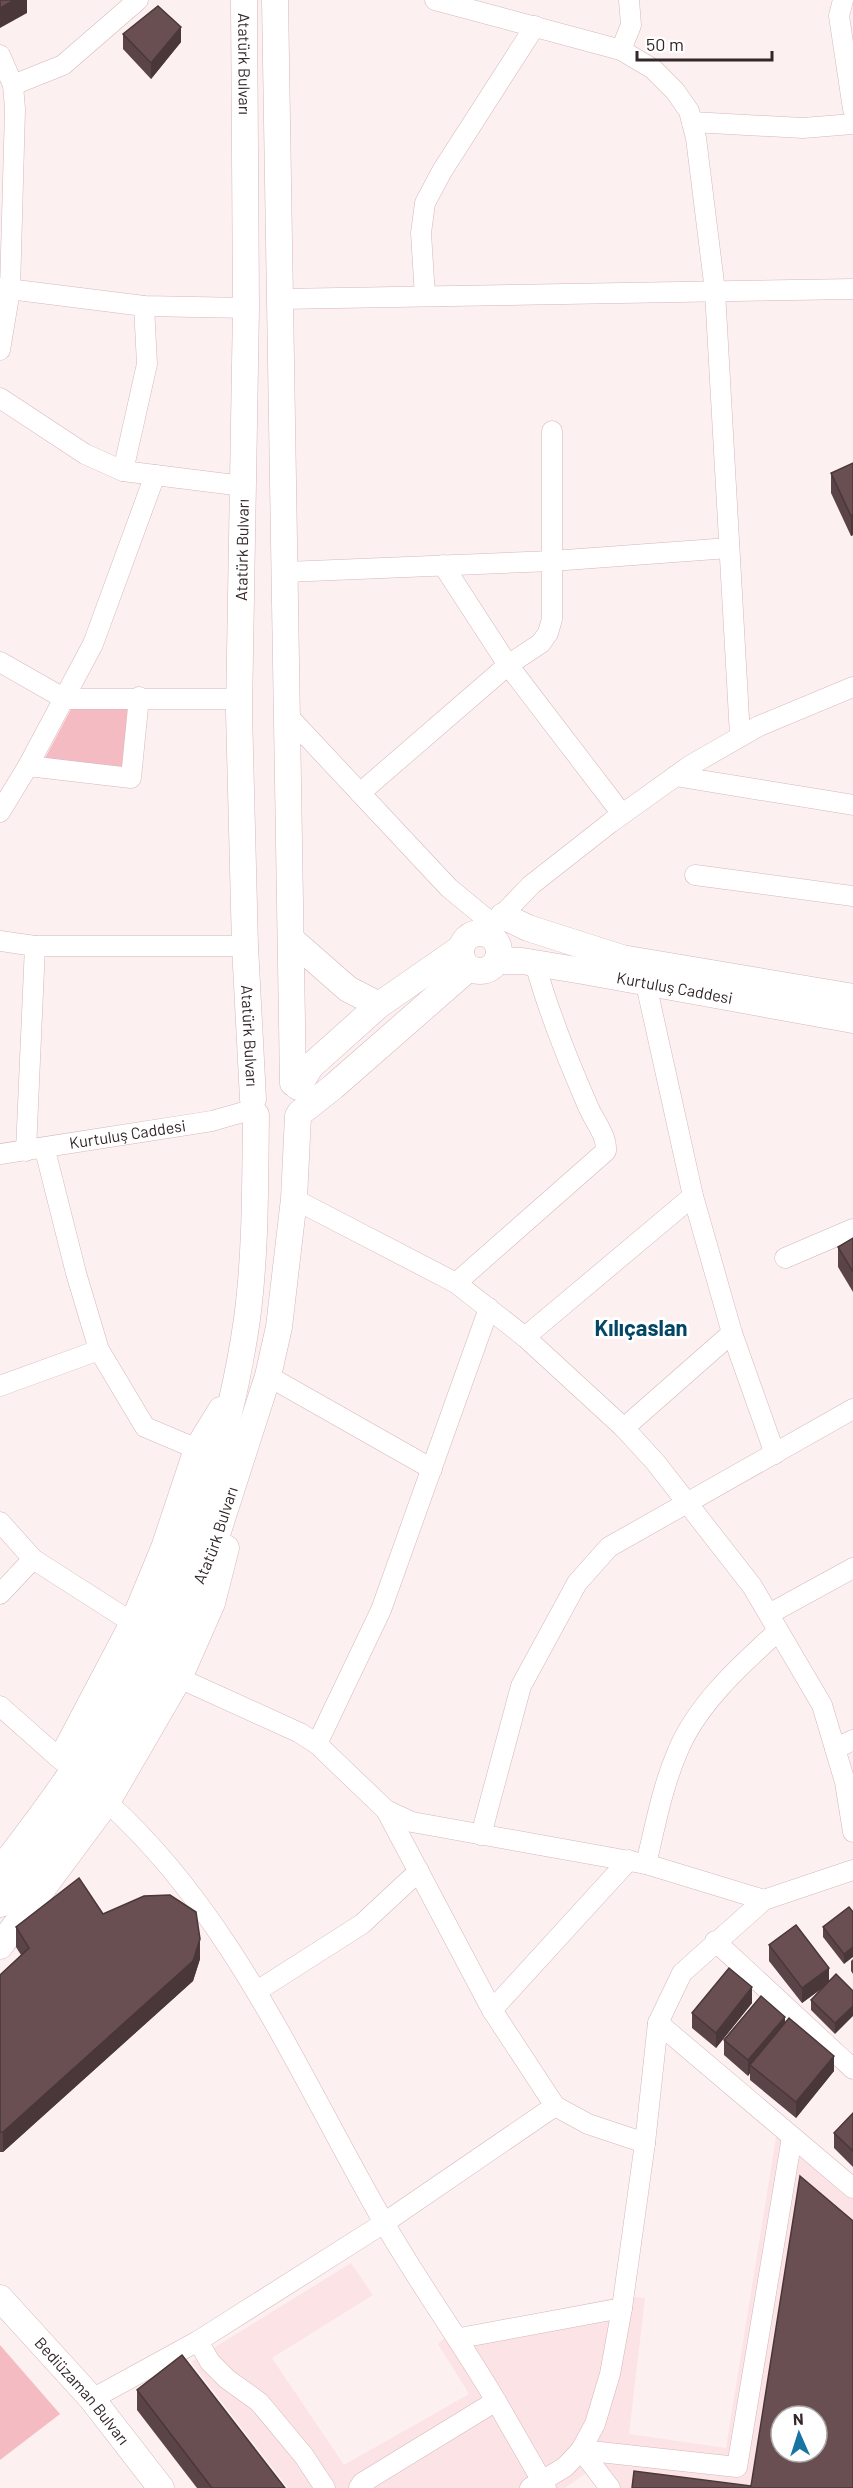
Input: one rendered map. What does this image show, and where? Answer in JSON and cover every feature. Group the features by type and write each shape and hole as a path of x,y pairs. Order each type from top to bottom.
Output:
{"main road":[{"name":"Atatürk Bulvarı","path":"0,1870 62,1788 134,1671 184,1558 218,1455 247,1318 255,1206 254,1108 245,946 239,699 246,308 244,0"},
{"name":"Atatürk Bulvarı","path":"276,0 295,1085"},
{"path":"494,925 498,945 497,961"},
{"path":"299,1114 302,1100 295,1085 287,1079 272,1078 259,1086 254,1108 262,1121 276,1127 292,1122 333,1087 465,958 473,933 494,925 528,928 622,958 853,997"},
{"path":"292,940 348,989 379,1005"},
{"path":"295,1085 311,1066 379,1005 465,958"},
{"name":"Kurtuluş Caddesi","path":"465,958 477,971 488,969 497,961 535,963 853,1020"},
{"name":"Atatürk Bulvarı","path":"0,1904 48,1845 109,1758 158,1675 212,1550 268,1376 279,1327 294,1198 299,1114"},
{"path":"0,1946 107,1802 179,1678 212,1603 268,1376"},
{"path":"0,1848 61,1760 133,1623 164,1548 197,1449 233,1389"},
{"name":"Bediüzaman Bulvarı","path":"0,2298 92,2399 161,2488"}],"street":[{"path":"13,85 63,65 104,32 138,0"},
{"path":"435,0 621,50 652,69 675,91 689,111 715,291 740,736"},
{"path":"621,50 631,25 629,0"},
{"path":"843,0 839,16 853,110"},
{"path":"425,296 422,233 425,203 442,171 535,26"},
{"path":"0,55 13,85 15,108 3,343 0,350"},
{"path":"692,122 803,128 853,124"},
{"path":"5,289 144,306 246,308"},
{"path":"281,299 853,290"},
{"path":"123,471 147,364 144,306"},
{"path":"0,398 85,454 123,471 243,486"},
{"path":"360,793 508,665 541,644 548,633 552,619 552,431"},
{"path":"0,812 28,766 93,644 154,475"},
{"path":"286,572 552,561 729,548"},
{"path":"443,565 508,665 622,814"},
{"path":"0,662 65,699 139,697 239,699"},
{"path":"288,716 449,888 494,925 531,885 675,776 759,726 853,687"},
{"path":"28,766 131,778 139,697"},
{"path":"675,776 853,805"},
{"path":"694,875 853,896"},
{"path":"0,941 35,946 245,946"},
{"path":"35,946 36,1150 99,1350 145,1426 197,1449"},
{"path":"456,1283 606,1151 606,1140 588,1106 551,1015 535,963"},
{"path":"645,984 693,1196 732,1334 775,1454"},
{"name":"Kurtuluş Caddesi","path":"0,1154 212,1121 254,1108"},
{"path":"525,1337 693,1196"},
{"path":"294,1198 456,1283 525,1337 624,1428 657,1463 752,1586 822,1705 845,1782 853,1832"},
{"path":"785,1258 853,1228"},
{"path":"317,1744 381,1610 489,1308"},
{"path":"624,1428 732,1334"},
{"path":"0,1386 99,1350"},
{"path":"268,1376 432,1469"},
{"path":"481,1835 521,1686 577,1583 609,1547 853,1409"},
{"path":"0,1522 33,1559 133,1623"},
{"path":"0,1594 33,1559"},
{"path":"492,2010 638,1862 677,1752 698,1715 741,1665 773,1622 853,1568"},
{"path":"179,1678 276,1721 317,1744 386,1810 492,2010 555,2106 588,2124 645,2143"},
{"path":"0,1706 61,1760"},
{"path":"835,1749 853,1740"},
{"path":"107,1802 133,1825 175,1872 257,1991 384,2223 460,2338 496,2401 539,2486 565,2467 581,2450 595,2424 610,2374 622,2308 645,2143 657,2023 682,1973 715,1941 764,1900 853,1870"},
{"path":"386,1810 412,1822 638,1862 764,1900"},
{"path":"257,1991 362,1924 419,1871"},
{"path":"715,1941 853,2068"},
{"path":"657,2023 853,2188"},
{"path":"92,2399 198,2341 384,2223 555,2106"},
{"path":"581,2450 737,2467 792,2137"},
{"path":"460,2338 622,2308"},
{"path":"198,2341 210,2362 259,2402 304,2456 325,2488"},
{"path":"359,2488 496,2401"},
{"path":"581,2450 610,2488"}],"shaded area":[{"path":"129,706 123,768 44,760 71,709"},
{"path":"790,2123 853,2175 853,2488 607,2488 592,2469 565,2488 288,2488 191,2362 351,2263 373,2295 272,2358 344,2465 469,2394 438,2344 454,2330 624,2296 645,2298 629,2434 726,2448 778,2125"},
{"path":"0,2345 60,2414 0,2460"}],"building":[{"path":"0,0 14,0 0,8"},
{"path":"158,6 181,27 151,63 123,34"},
{"path":"853,463 853,515 851,516 831,473"},
{"path":"853,1238 853,1272 838,1247"},
{"path":"79,1878 103,1914 144,1896 170,1895 196,1912 200,1939 193,1961 3,2132 0,2132 0,1975 29,1948 16,1927"},
{"path":"849,1907 853,1912 853,1947 844,1954 823,1927"},
{"path":"796,1925 829,1968 802,1988 769,1945"},
{"path":"729,1968 752,1987 716,2033 692,2013"},
{"path":"836,1974 853,1991 853,2006 835,2023 811,2000"},
{"path":"761,1996 785,2017 748,2060 724,2040"},
{"path":"789,2018 834,2056 796,2102 750,2065"},
{"path":"853,2113 853,2151 834,2133"},
{"path":"800,2176 853,2221 853,2488 632,2488 634,2471 751,2486"},
{"path":"182,2355 285,2488 212,2488 137,2390"}],"district":[{"name":"Kılıçaslan","path":"641,1328"}]}
